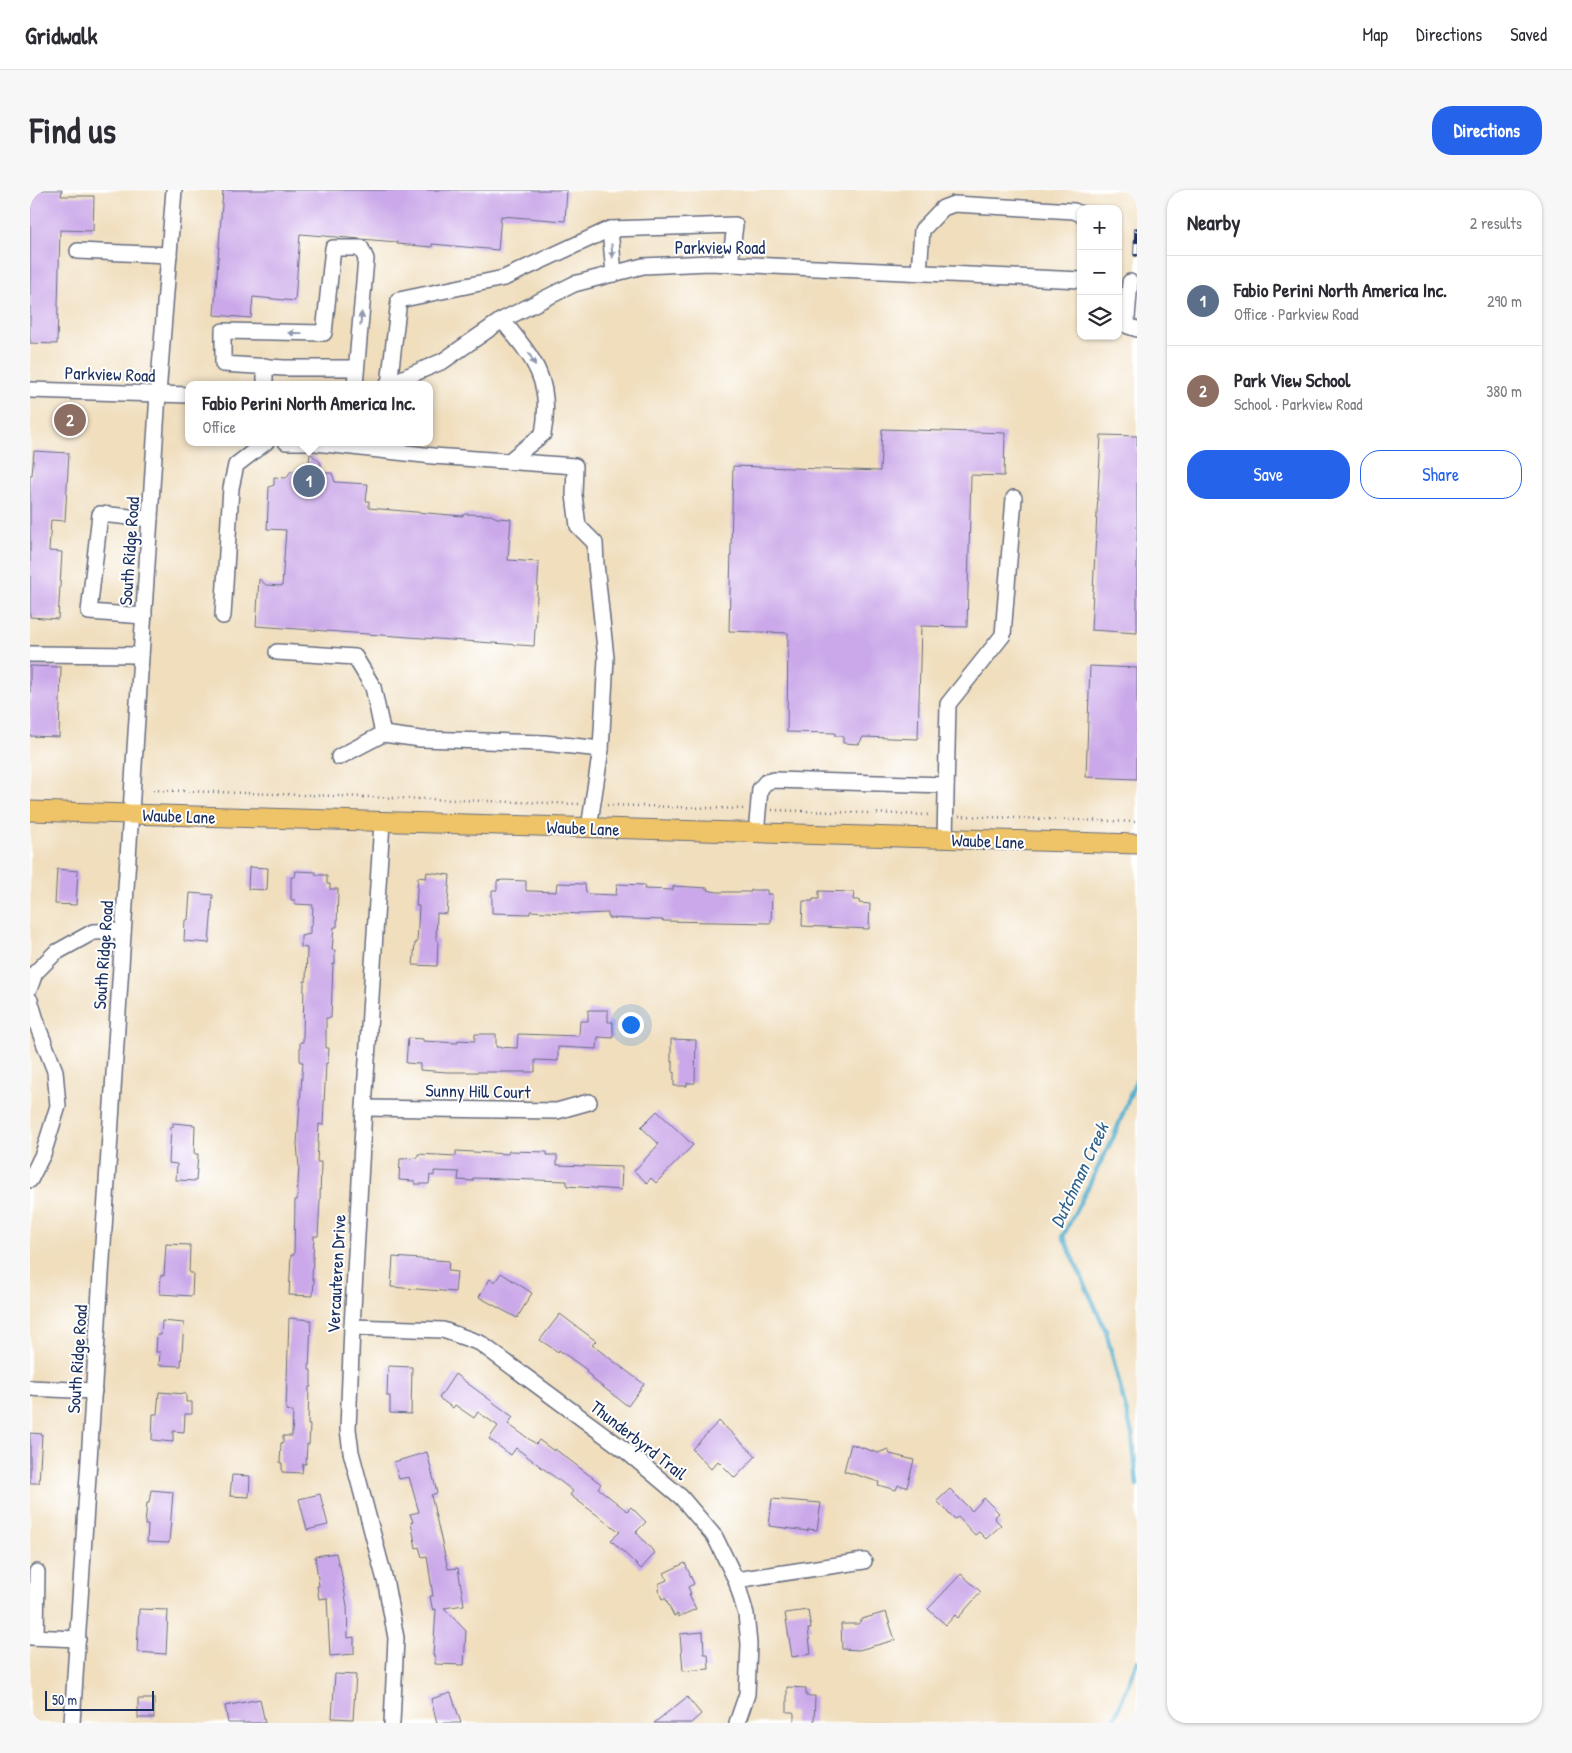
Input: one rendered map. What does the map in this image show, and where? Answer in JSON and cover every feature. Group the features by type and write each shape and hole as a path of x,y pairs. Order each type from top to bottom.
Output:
{"main road":[{"name":"Waube Lane","path":"30,811 1137,844"}],"street":[{"name":"South Ridge Road","path":"72,1723 158,394 174,190"},
{"path":"919,272 922,230 944,208 954,204 1077,212"},
{"path":"389,381 400,300 504,278 610,229 735,225 730,264"},
{"path":"610,229 614,274"},
{"path":"355,381 366,260 361,248 333,248 324,333 223,331 223,364 356,368"},
{"path":"78,251 169,255"},
{"name":"Parkview Road","path":"397,381 443,361 502,320 574,284 643,266 708,263 1077,280"},
{"path":"1128,282 1128,326 1137,329"},
{"path":"502,320 531,356 544,387 547,415 543,434 508,461"},
{"path":"265,366 265,381"},
{"name":"Parkview Road","path":"30,390 185,395"},
{"path":"223,616 231,488 236,465 261,446"},
{"path":"343,446 433,456 575,466 574,495 578,526 595,543 606,658 601,749 590,828"},
{"path":"427,446 433,456"},
{"path":"945,839 948,704 1003,635 1014,498"},
{"path":"144,616 89,612 100,514 150,519"},
{"path":"277,652 355,657 373,687 383,734"},
{"path":"30,654 141,655"},
{"path":"339,757 383,734 421,739 544,743 601,749"},
{"path":"756,834 760,789 766,782 774,780 946,785"},
{"name":"Vercauteren Drive","path":"382,822 364,1108 348,1429 351,1452 386,1584 396,1638 392,1723"},
{"path":"30,986 35,973 55,953 93,932 124,931"},
{"path":"30,1000 55,1071 58,1106 43,1154 30,1180"},
{"name":"Sunny Hill Court","path":"364,1108 557,1111 589,1102"},
{"name":"Thunderbyrd Trail","path":"352,1326 443,1330 480,1343 626,1451 681,1497 715,1536 736,1580 746,1614 749,1644 747,1694 737,1723"},
{"path":"30,1388 94,1391"},
{"path":"736,1580 864,1561"},
{"path":"37,1572 33,1637 78,1639"}],"path":[{"path":"153,790 1137,822"},
{"path":"161,790 161,796"}],"building":[{"path":"30,190 62,190 61,196 94,196 93,231 60,230 57,344 30,343"},
{"path":"223,190 567,190 565,221 501,216 498,250 432,244 432,247 397,244 397,242 300,234 295,301 253,297 251,318 214,315"},
{"path":"882,429 1005,433 1004,476 971,475 967,627 921,626 918,739 863,737 859,744 843,743 843,736 835,736 835,733 787,732 788,633 729,631 733,466 880,471"},
{"path":"1101,435 1137,436 1137,633 1091,630"},
{"path":"34,451 69,453 65,521 51,520 49,551 62,552 58,619 30,617 30,475 32,475"},
{"path":"310,453 321,463 320,473 332,473 335,482 368,484 366,501 369,501 369,508 462,516 465,514 491,515 497,518 511,519 508,560 539,562 534,646 256,626 259,579 266,585 282,586 286,530 267,529 269,487 274,485 274,477 286,478 291,471 308,472"},
{"path":"30,666 61,667 59,737 30,736"},
{"path":"1090,666 1137,668 1137,779 1086,777"},
{"path":"249,867 268,868 267,890 248,889"},
{"path":"57,869 78,871 76,905 55,904"},
{"path":"296,871 316,872 316,875 327,875 327,884 330,884 330,889 338,889 337,927 334,927 332,950 335,950 335,964 333,964 331,1018 326,1018 326,1048 329,1048 328,1063 326,1063 323,1125 319,1124 317,1162 321,1162 320,1201 318,1236 314,1236 313,1296 289,1295 291,1255 294,1255 295,1200 297,1200 299,1167 297,1144 303,1062 300,1062 300,1042 303,1042 304,981 306,982 307,948 301,947 301,936 310,934 313,905 295,904 295,900 291,900 291,877 295,877"},
{"path":"427,872 450,875 447,914 437,913 437,966 413,965 415,943 417,943 419,906 416,906 418,877 426,878"},
{"path":"497,881 526,881 526,891 556,892 557,883 585,884 586,893 616,895 617,884 645,885 644,889 673,890 673,886 708,888 707,890 717,892 767,890 767,894 772,894 771,923 608,918 608,913 580,914 530,911 530,914 492,913 492,890 497,890"},
{"path":"819,891 854,892 853,900 859,900 859,903 870,904 869,929 802,926 803,901 819,899"},
{"path":"190,893 213,895 209,943 184,941 185,920 188,920"},
{"path":"588,1010 608,1010 608,1022 613,1022 613,1038 598,1037 597,1049 558,1047 558,1061 535,1060 535,1072 447,1072 420,1070 420,1064 406,1063 408,1038 458,1043 458,1040 475,1041 475,1034 496,1034 496,1047 517,1048 518,1034 579,1036 580,1021 588,1021"},
{"path":"671,1039 696,1040 695,1083 687,1083 687,1086 674,1086"},
{"path":"657,1111 693,1145 656,1183 651,1178 647,1183 634,1171 659,1144 641,1127"},
{"path":"173,1123 195,1125 194,1154 198,1154 196,1181 176,1180 177,1164 169,1163 171,1127 173,1127"},
{"path":"456,1151 508,1154 509,1151 547,1152 547,1155 557,1155 557,1165 622,1167 621,1190 567,1186 567,1181 473,1178 473,1181 458,1180 459,1172 434,1171 434,1176 430,1175 429,1184 415,1184 415,1181 399,1180 400,1159 418,1158 418,1154 456,1156"},
{"path":"166,1244 190,1245 189,1273 193,1273 192,1296 160,1294 161,1275 164,1276"},
{"path":"393,1257 449,1261 448,1271 457,1272 455,1292 391,1287"},
{"path":"501,1273 532,1293 517,1318 479,1297 490,1279 495,1282"},
{"path":"560,1314 596,1341 592,1345 644,1384 628,1406 591,1378 586,1372 587,1370 559,1350 558,1352 540,1340"},
{"path":"289,1318 311,1320 309,1445 307,1444 306,1464 303,1464 302,1473 282,1472 282,1463 280,1463 283,1436 292,1436 293,1411 286,1410"},
{"path":"162,1321 184,1323 181,1366 159,1365 160,1352 156,1352 157,1335 161,1335"},
{"path":"388,1366 412,1367 411,1414 390,1413 390,1396 387,1396"},
{"path":"455,1374 513,1417 508,1424 536,1444 539,1440 554,1451 555,1449 601,1484 598,1488 627,1511 631,1507 646,1522 636,1532 655,1553 641,1569 611,1540 620,1532 570,1495 573,1491 516,1448 511,1455 489,1439 498,1426 478,1412 474,1418 455,1405 453,1408 439,1398"},
{"path":"159,1392 186,1394 186,1402 192,1402 192,1414 185,1414 184,1432 173,1431 173,1442 152,1440 153,1414 157,1414"},
{"path":"719,1421 756,1456 735,1478 718,1461 711,1469 692,1449"},
{"path":"30,1433 42,1434 39,1483 30,1483"},
{"path":"851,1444 878,1453 888,1449 890,1454 914,1460 907,1487 898,1485 896,1490 878,1485 879,1482 844,1471"},
{"path":"427,1452 437,1493 431,1495 448,1569 458,1568 464,1605 444,1608 466,1631 464,1665 435,1664 435,1656 433,1656 436,1609 433,1610 430,1596 433,1596 427,1556 422,1557 419,1547 416,1548 411,1522 413,1522 410,1514 419,1512 409,1477 399,1479 394,1462"},
{"path":"232,1475 250,1476 249,1497 230,1496"},
{"path":"950,1489 972,1511 984,1498 999,1513 994,1518 1001,1525 986,1539 979,1532 975,1535 958,1517 955,1519 937,1501"},
{"path":"151,1490 173,1492 169,1543 147,1542 148,1525 145,1525 147,1503 149,1503"},
{"path":"320,1494 328,1525 307,1530 299,1499"},
{"path":"772,1499 821,1503 817,1530 808,1529 808,1531 769,1526"},
{"path":"336,1553 347,1606 348,1638 354,1637 354,1654 330,1656 327,1598 319,1599 315,1556"},
{"path":"685,1563 694,1584 688,1587 691,1594 689,1595 696,1609 678,1617 678,1614 674,1616 665,1598 662,1599 658,1584 667,1580 664,1573"},
{"path":"961,1574 981,1592 958,1618 955,1615 946,1625 928,1609"},
{"path":"139,1609 168,1610 166,1654 137,1652"},
{"path":"808,1610 811,1629 808,1629 811,1654 792,1657 785,1613"},
{"path":"886,1612 895,1640 859,1650 842,1649 841,1624 858,1624 862,1619"},
{"path":"703,1632 704,1654 708,1654 709,1669 683,1671 680,1634"},
{"path":"335,1674 356,1675 353,1719 332,1718"},
{"path":"787,1687 806,1688 806,1696 815,1696 814,1723 794,1723 793,1712 787,1712"},
{"path":"451,1693 461,1723 437,1723 431,1699"},
{"path":"687,1697 701,1714 691,1723 654,1723"},
{"path":"138,1699 154,1699 154,1718 138,1718"},
{"path":"260,1699 265,1723 228,1723 225,1706"}],"waterway":[{"name":"Dutchman Creek","path":"1137,1078 1114,1136 1063,1236 1106,1331 1132,1434 1137,1485"},
{"name":"Dutchman Creek","path":"1113,1723 1137,1661"}],"railway":[{"path":"1136,254 1137,230"}],"place":[{"name":"Park View School","path":"70,420"},
{"name":"Fabio Perini North America Inc.","path":"309,481"}]}
